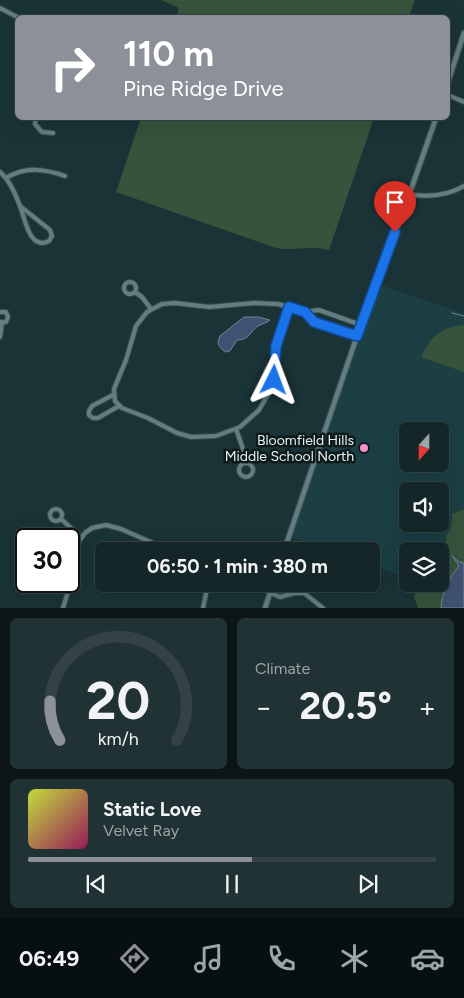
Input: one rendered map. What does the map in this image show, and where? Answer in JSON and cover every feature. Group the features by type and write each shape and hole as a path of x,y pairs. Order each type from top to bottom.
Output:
{"street":[{"path":"0,8 15,16"},
{"path":"450,77 464,33"},
{"path":"450,96 464,102"},
{"path":"36,120 35,124 40,130 52,133"},
{"path":"287,542 357,336 435,120"},
{"path":"6,178 35,169 47,170 65,176"},
{"path":"0,172 6,178 32,236 40,242 49,242 52,236 49,229 20,206"},
{"path":"414,195 442,195 464,186"},
{"path":"136,292 151,309"},
{"path":"289,307 276,346 274,380 269,394 254,416 236,429 212,437 188,436 174,432 120,406 115,401 113,395 136,326 142,317 159,305 172,303 209,307 264,303 289,307 305,312 319,310 361,325"},
{"path":"0,312 4,311 8,315 7,320 1,322 0,337"},
{"path":"305,312 314,322 357,336"},
{"path":"113,395 92,406 89,411 90,415 93,418 98,418 120,406"},
{"path":"236,429 245,463"},
{"path":"61,519 81,537"},
{"path":"63,608 81,537 96,526 110,526 152,542"},
{"path":"203,608 206,592"},
{"path":"264,608 270,594 280,597 295,593 304,594 323,608"}],"shaded area":[{"name":"Bloomfield Hills Middle School North","path":"379,284 464,314 464,599 449,590 449,542 399,542 399,575 380,568 380,542 305,542 290,537"},
{"path":"244,317 258,317 270,320 255,328 244,339 237,340 230,351 226,352 219,345 220,336"},
{"path":"452,555 459,562 464,563 464,608 441,608 445,592 449,592 449,582 459,566"}],"green space":[{"path":"161,0 415,0 410,15 177,15 179,8"},
{"path":"140,120 373,120 329,250 316,248 276,248 116,192"},
{"path":"464,325 464,372 421,357 437,334 449,328"},
{"path":"464,509 464,563 459,562 455,556 451,556 455,558 459,566 449,581 449,542 446,542 446,536 451,529 452,514"},
{"path":"416,592 445,592 441,608 418,608 414,597"}],"waterway":[{"path":"452,313 464,316"}],"place":[{"name":"Bloomfield Hills Middle School North","path":"364,448"}],"route":[{"path":"274,380 276,346 289,307 305,312 314,322 357,336 395,232"}]}
